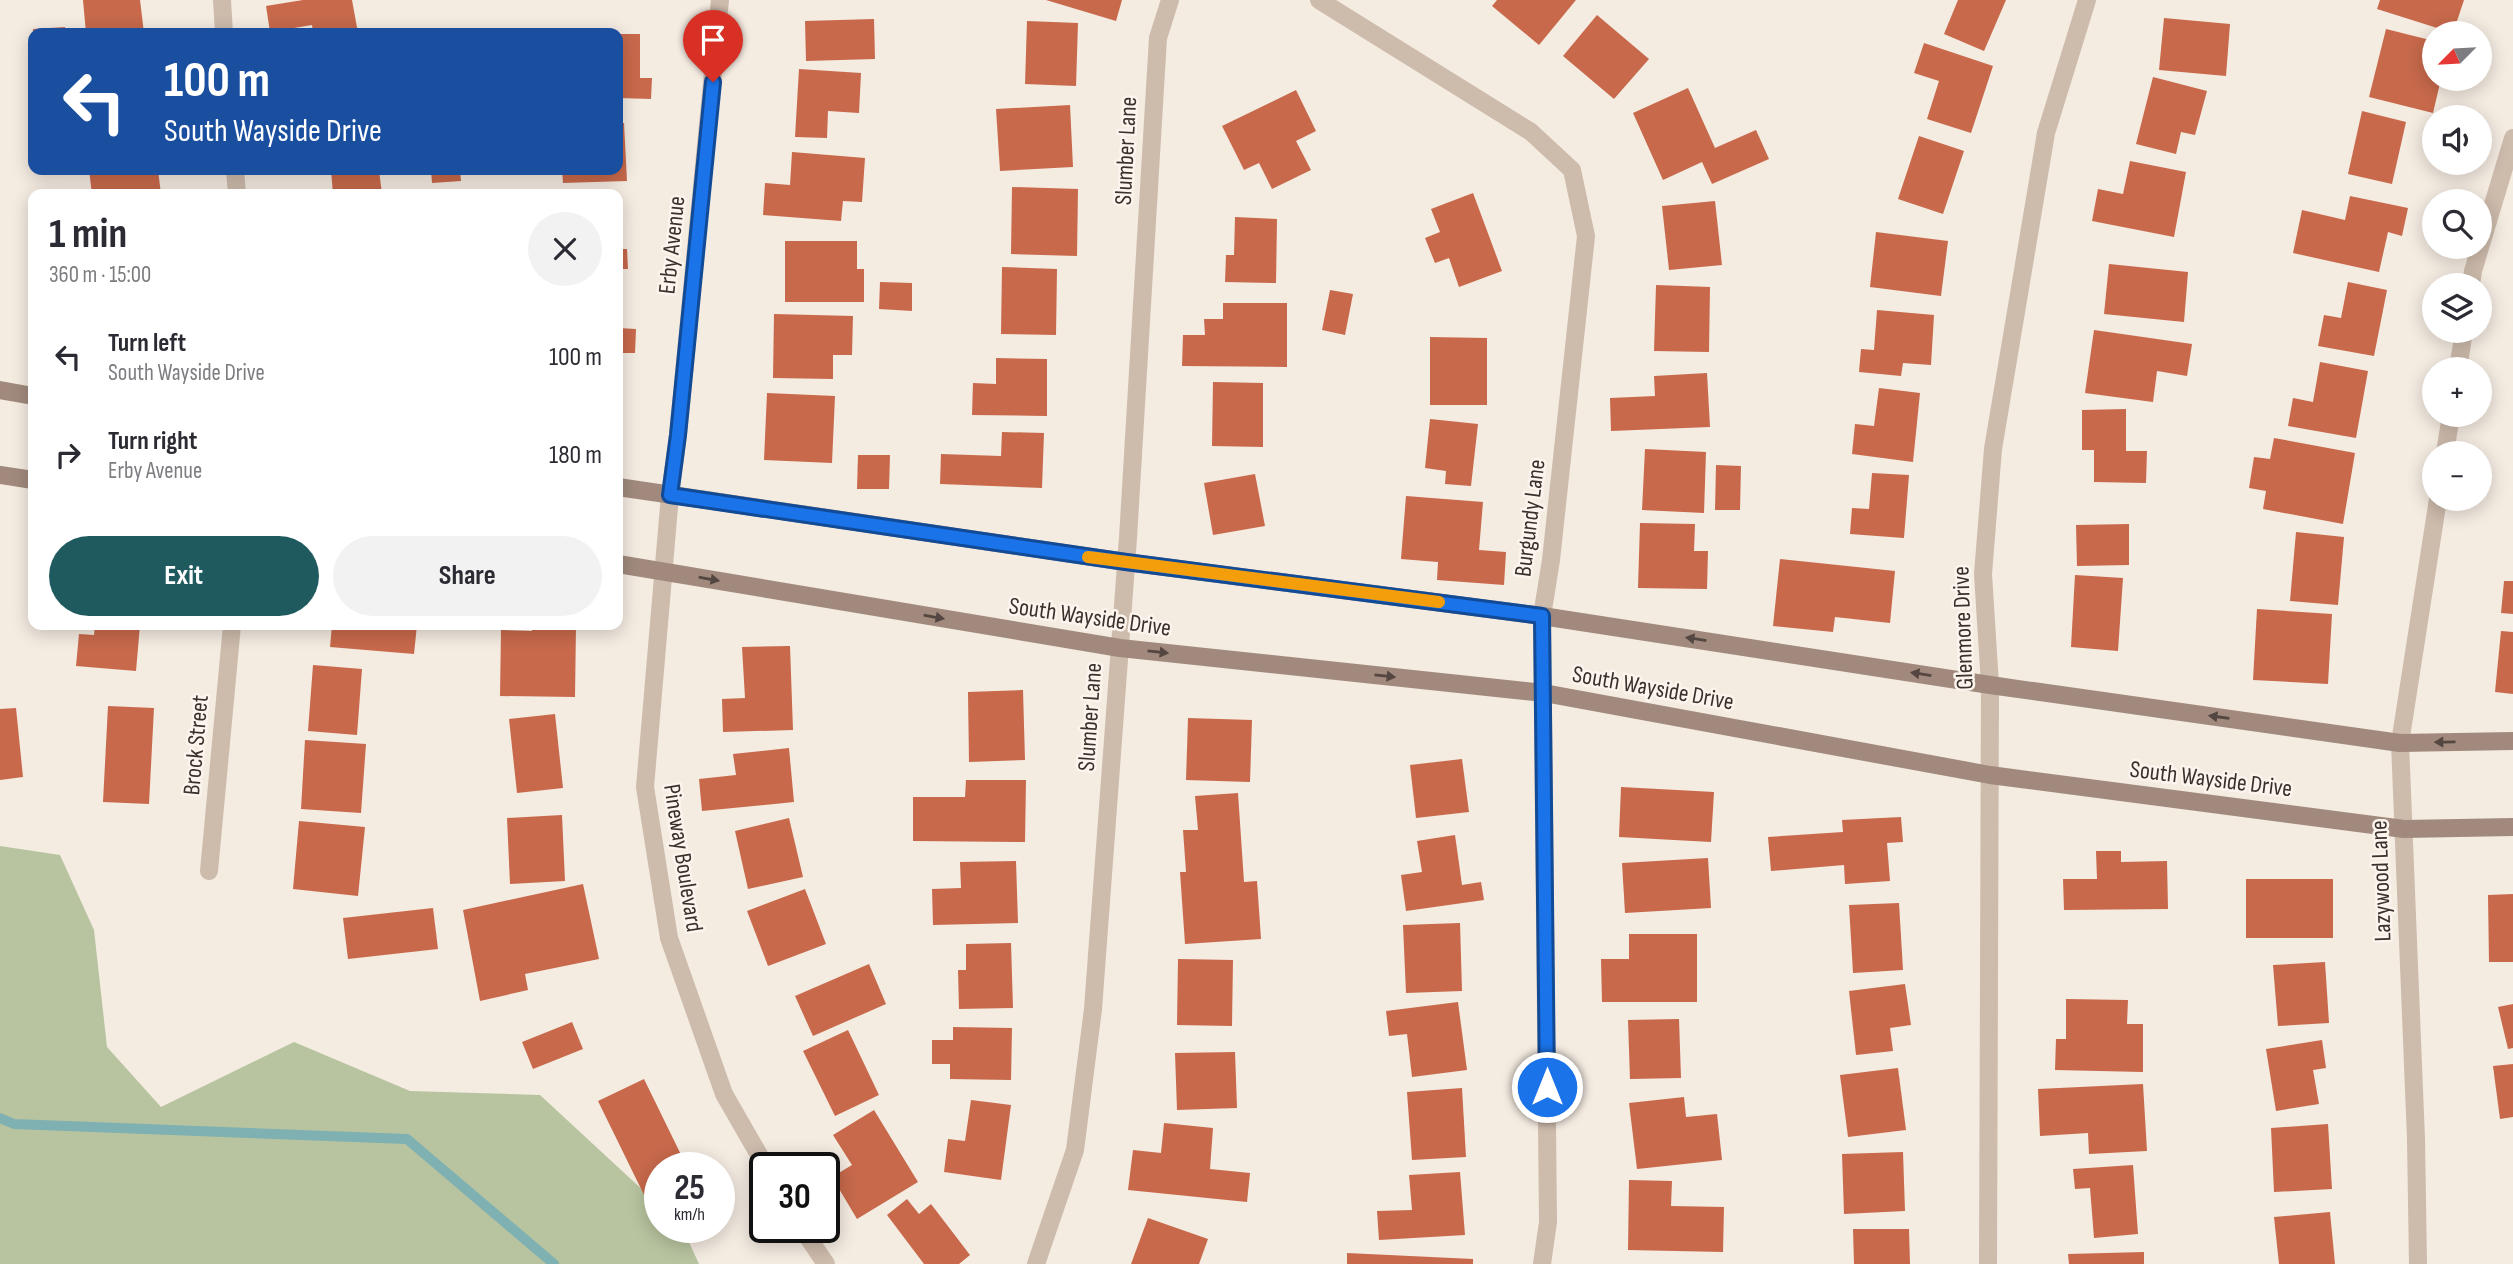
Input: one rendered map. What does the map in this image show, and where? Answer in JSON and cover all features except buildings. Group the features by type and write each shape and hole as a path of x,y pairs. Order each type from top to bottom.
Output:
{"main road":[{"path":"0,390 28,395"},
{"path":"0,475 28,479"},
{"path":"623,489 1126,562 1542,616 1990,685 2400,743 2513,741"},
{"name":"South Wayside Drive","path":"623,565 1120,648 1544,693 1990,775 2404,829 2513,827"}],"street":[{"path":"222,0 224,28"},
{"name":"Erby Avenue","path":"670,495 720,0"},
{"name":"Slumber Lane","path":"1036,1264 1075,1150 1093,1009 1126,562 1158,38 1170,0"},
{"name":"Burgundy Lane","path":"1319,0 1531,132 1573,170 1586,236 1551,560 1542,616 1548,1222 1542,1264"},
{"name":"Glenmore Drive","path":"1987,1264 1990,685 1983,574 1993,449 2046,133 2087,0"},
{"path":"2473,273 2513,138"},
{"name":"Pineway Boulevard","path":"670,495 645,787 668,938 724,1094 757,1152"},
{"name":"Lazywood Lane","path":"2418,1264 2416,1139 2400,743 2436,511"},
{"name":"Brock Street","path":"209,871 232,630"},
{"path":"811,1243 825,1264"}],"green space":[{"path":"0,846 60,855 94,930 107,1047 161,1107 294,1042 410,1091 540,1095 644,1191 644,1243 689,1243 699,1264 0,1264"}],"waterway":[{"path":"0,1118 14,1124 407,1139 554,1264"}],"slow traffic":[{"path":"1088,557 1439,602"}],"route":[{"path":"713,82 670,495 1126,562 1542,616 1547,1087"}]}
